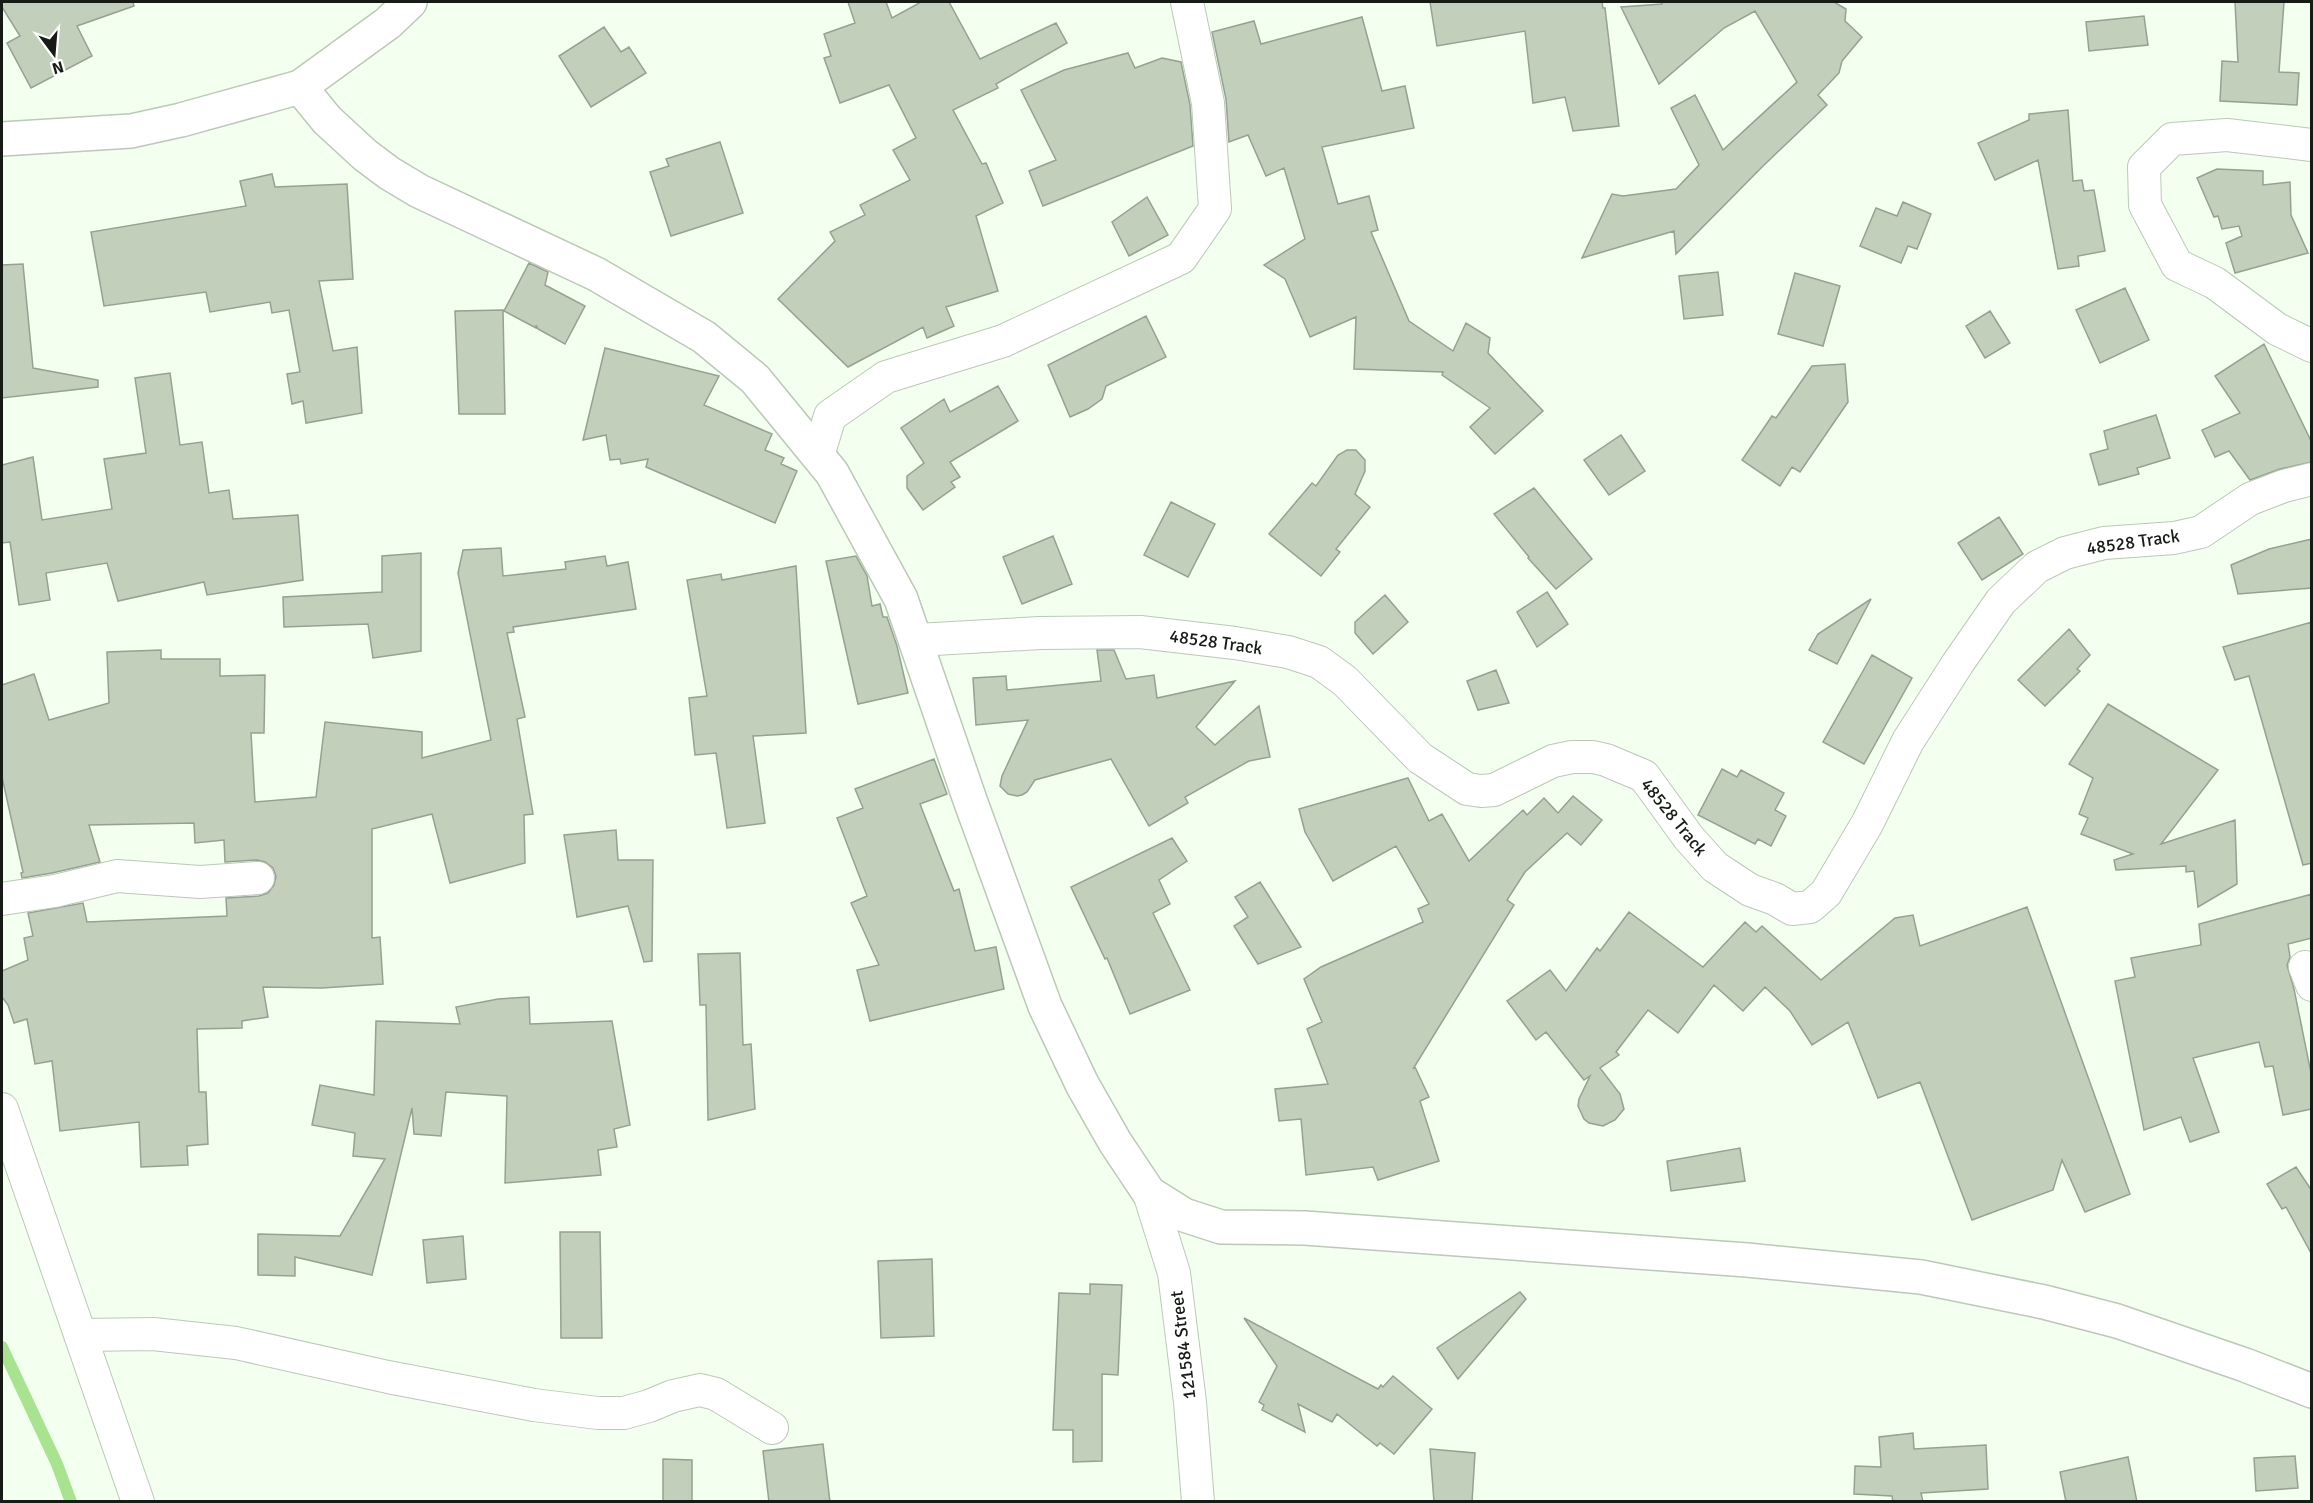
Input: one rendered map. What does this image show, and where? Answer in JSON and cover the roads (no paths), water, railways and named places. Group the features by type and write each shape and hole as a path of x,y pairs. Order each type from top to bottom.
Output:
{"street":[{"path":"2,139 131,130 181,120 300,87 388,22 410,2"},
{"path":"818,456 830,416 886,377 1003,341 1182,258 1215,209 1208,103 1187,2"},
{"path":"300,87 327,120 364,155 389,173 419,191 596,274 704,337 755,379 832,473 901,598 970,800 1045,1006 1082,1084 1115,1142 1149,1193 1184,1215 1221,1227 1305,1228 1747,1260 1921,1276 2044,1302 2117,1321 2245,1365 2312,1391"},
{"path":"2312,145 2227,135 2172,139 2144,167 2145,205 2177,265 2215,283 2277,329 2312,346"},
{"name":"48528 Track","path":"917,640 1040,633 1140,632 1235,643 1288,652 1319,662 1333,671 1346,681 1420,758 1467,789 1494,790 1553,761 1572,757 1593,757 1606,760 1644,776 1689,838 1715,867 1750,890 1775,899 1792,909 1810,908 1826,893 1867,824 1908,741 1959,663 2001,601 2037,567 2065,553 2104,543 2174,538 2201,532 2250,499 2312,479"},
{"path":"2,899 55,891 117,876 200,882 258,878"},
{"path":"2,1109 138,1502"},
{"name":"121584 Street","path":"1149,1193 1174,1273 1190,1402 1198,1502"},
{"path":"80,1335 153,1334 236,1343 388,1377 534,1405 597,1413 624,1413 673,1396 700,1390 716,1394 772,1428"}],"waterway":[{"path":"2,1347 57,1464 71,1502"}]}
